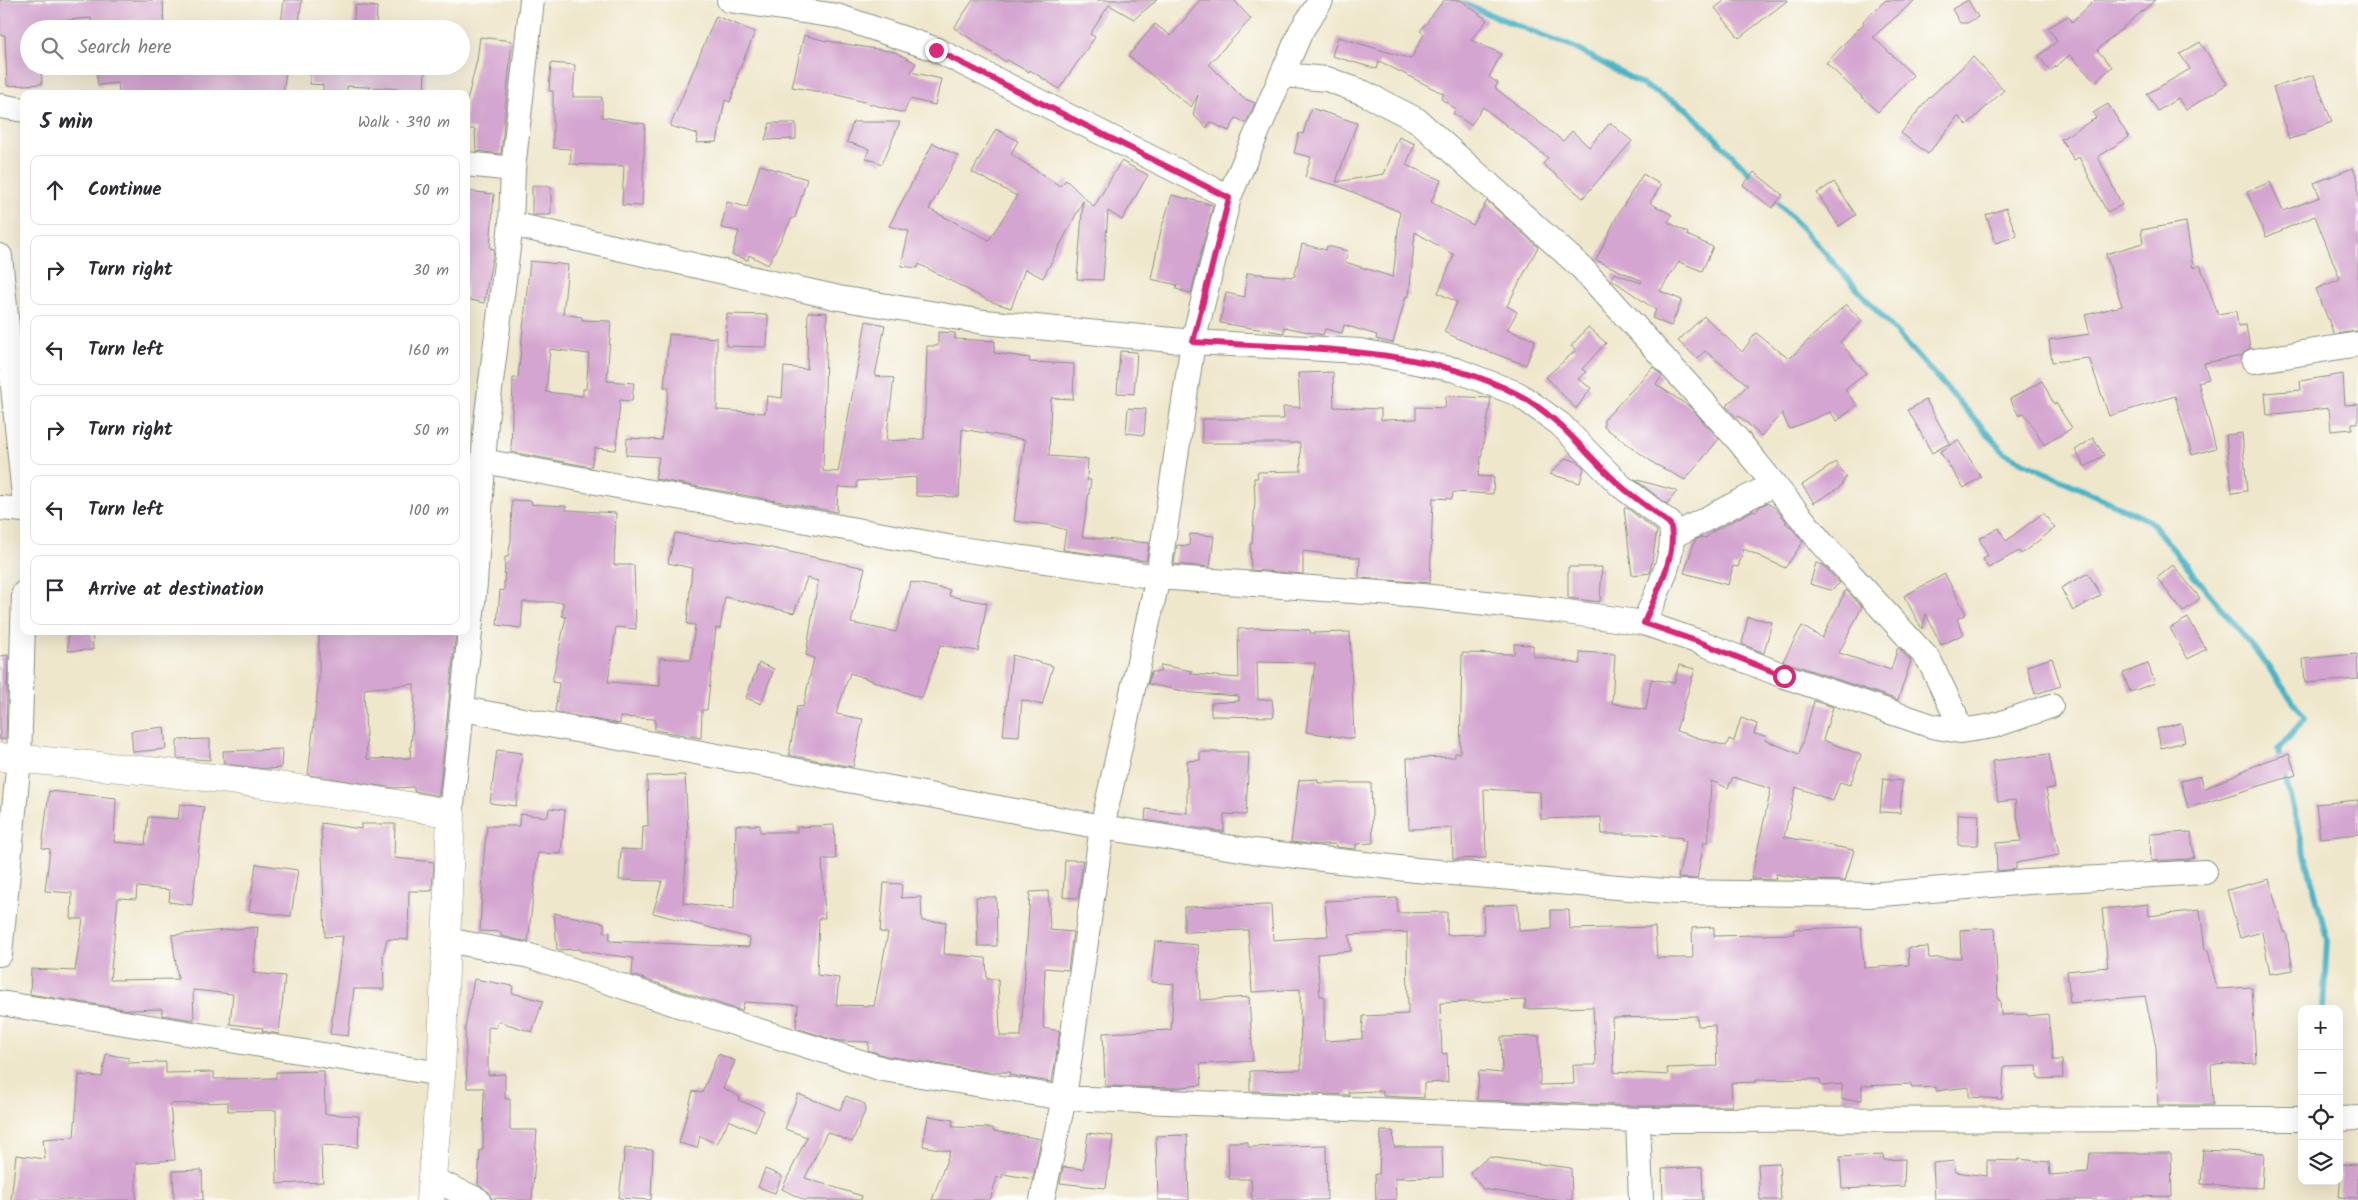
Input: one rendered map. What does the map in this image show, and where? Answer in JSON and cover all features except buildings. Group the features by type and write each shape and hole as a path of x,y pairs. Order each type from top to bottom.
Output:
{"street":[{"path":"470,582 483,461 476,421 511,224 513,169 532,0"},
{"path":"729,0 837,16 936,50 1229,198"},
{"path":"1042,1200 1064,1098 1102,826 1158,577 1193,342 1229,198 1301,31 1321,0"},
{"path":"1283,75 1327,79 1364,93 1417,120 1582,268 1738,440 1821,542 1929,660 1954,712 1960,731"},
{"path":"0,106 20,109"},
{"path":"470,164 513,169"},
{"path":"511,224 839,298 984,322 1193,342 1360,351 1456,370 1518,394 1560,424 1621,486 1670,524 1673,536 1672,551 1644,623"},
{"path":"0,256 20,418"},
{"path":"2254,361 2358,344"},
{"path":"483,461 953,548 1158,577 1422,596 1559,610 1644,623 1702,643 1784,676 1932,726 1960,731 1994,726 2051,706"},
{"path":"1673,536 1774,484"},
{"path":"0,508 20,510"},
{"path":"0,954 10,758 20,635"},
{"path":"467,635 463,709 451,814 441,1074 431,1189 478,1200"},
{"path":"463,709 1102,826 1254,851 1407,869 1677,892 1869,895 2028,882 2205,872"},
{"path":"10,758 203,776 364,797 451,814"},
{"path":"447,940 530,956 724,1020 884,1069 1064,1098 1638,1120 2298,1119"},
{"path":"0,1002 441,1074"},
{"path":"1638,1120 1641,1200"}],"waterway":[{"path":"1453,0 1575,48 1687,109 1757,181"},
{"path":"1771,196 1805,231 2006,454 2150,521 2261,657 2305,718 2278,750 2327,939 2323,1005"}],"route":[{"path":"936,50 1229,198 1193,342 1360,351 1456,370 1518,394 1560,424 1621,486 1670,524 1673,536 1672,551 1644,623 1702,643 1784,676"}]}
